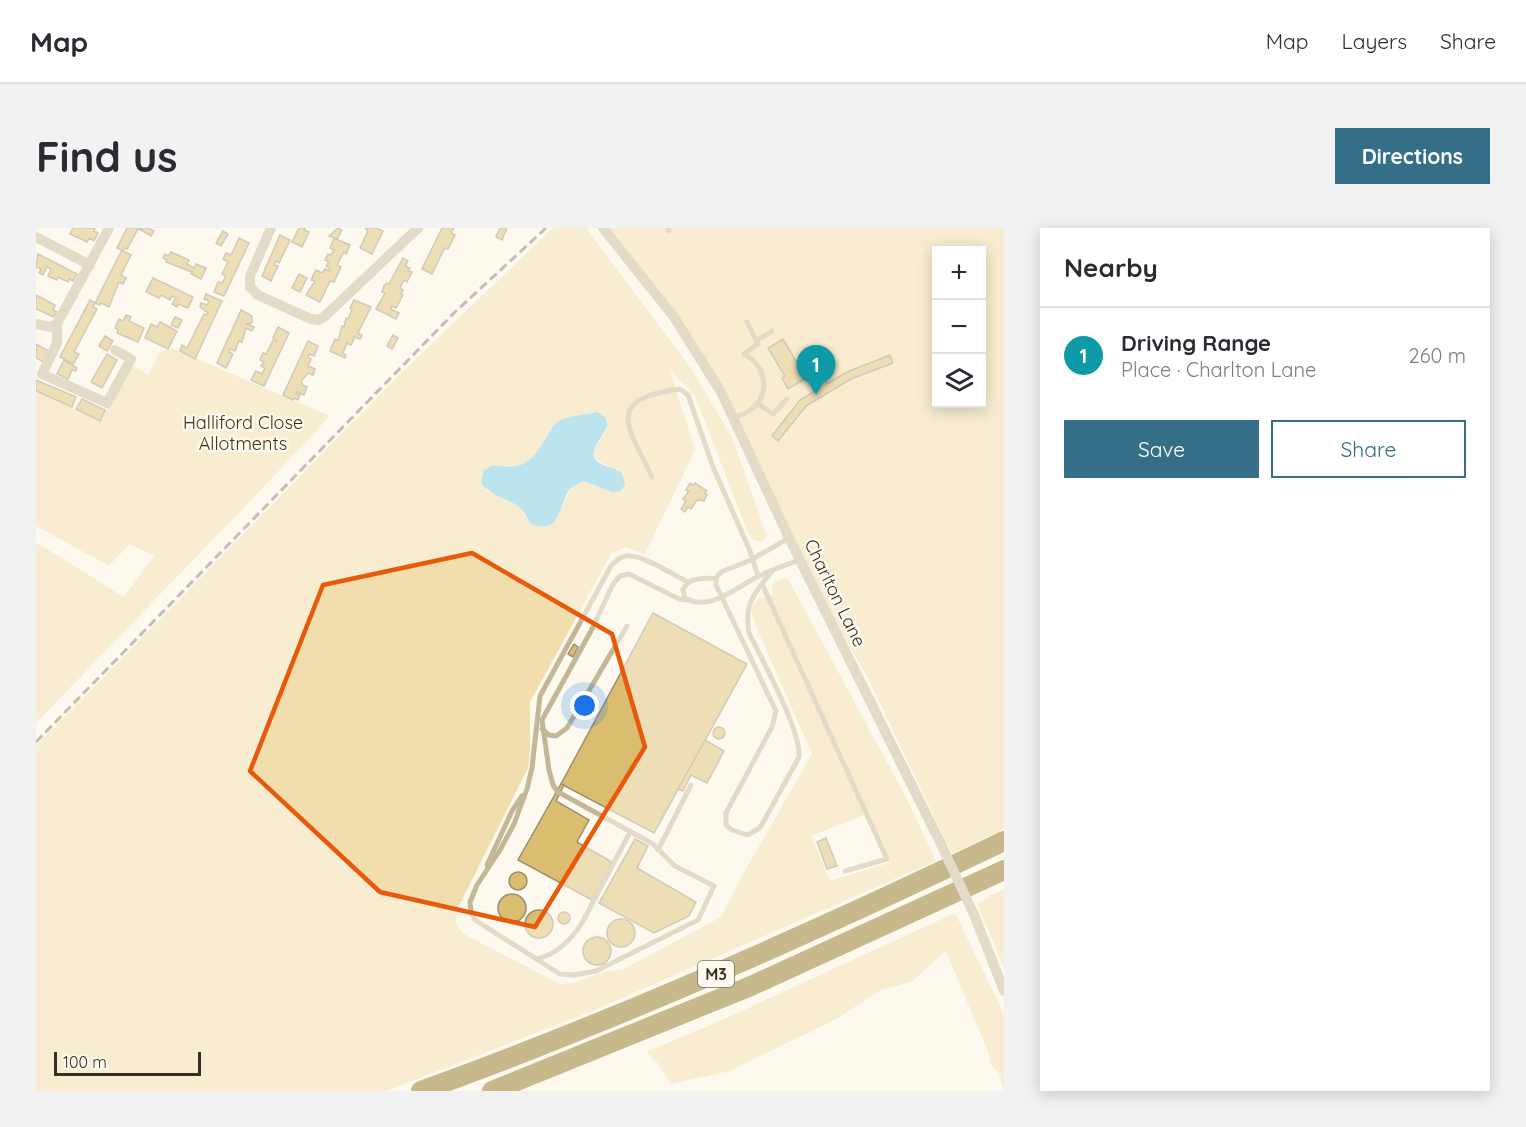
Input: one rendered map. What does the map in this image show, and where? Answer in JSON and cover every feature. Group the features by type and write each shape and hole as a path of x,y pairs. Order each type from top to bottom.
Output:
{"highway":[{"name":"M3","path":"421,1091 510,1059 754,958 876,903 1004,841"},
{"name":"M3","path":"492,1091 751,986 1004,870"}],"street":[{"path":"109,228 57,324 57,343 42,374 107,403 135,361 115,350"},
{"path":"271,228 250,276 250,286 258,295 318,320 324,317 418,228"},
{"name":"Charlton Lane","path":"603,228 674,317 706,367 734,418 789,538 940,842 975,917 1004,991"},
{"path":"36,237 90,265"},
{"path":"36,324 50,327 57,324"}],"lane":[{"path":"747,322 758,340"},
{"path":"734,418 749,411 757,403 765,386 764,375 752,358 744,354 756,347 758,340 772,332"},
{"path":"652,477 630,430 628,414 630,406 651,394 680,389 688,395 713,467 750,551 758,576"},
{"path":"757,403 773,414 787,399"},
{"path":"772,571 750,600 747,620 749,633 800,746 799,757 760,828 747,835 732,830 726,825 726,813 772,727 776,711 716,585 720,572 751,560 789,538"},
{"path":"688,582 639,557 628,555 618,558 611,566 540,696 532,768 527,789 514,824 477,885 471,902 471,912 475,920 560,974 574,975 596,971 698,920 714,886 675,866 652,844 558,792 553,785 543,720 614,584 620,576 629,574 679,599 693,603 705,603 723,597 758,576 800,560"},
{"path":"687,600 683,590 688,582 696,579 717,578"},
{"path":"762,584 887,859 845,871"},
{"path":"536,729 543,729 549,735 556,736 567,728 627,626"},
{"path":"658,850 691,785"},
{"path":"537,959 548,956 573,936 630,832"}],"highlighted area":[{"path":"472,553 612,634 645,747 535,927 380,892 250,771 323,585"}],"green space":[{"path":"553,228 586,228 690,367 732,437 767,536 762,542 753,540 747,530 695,396 670,370 695,450 645,554 625,547 611,554 530,702 528,768 457,910 456,923 462,933 560,984 566,984 607,971 622,970 721,917 812,754 757,629 751,609 759,597 762,599 773,595 772,584 787,577 907,799 936,861 590,1012 386,1091 36,1091 36,746 396,378","holes":["555,423 608,425 594,454 600,462 618,470 612,492 584,481 571,488 557,518 531,524 518,507 487,491 484,470 493,465 507,466 526,462 538,451","866,814 888,863 830,881 811,836"]},
{"path":"603,228 1004,228 1004,829 952,854 867,676 800,560 706,367"},
{"name":"Halliford Close Allotments","path":"172,348 330,416 36,723 36,542 124,597 154,556 130,544 109,566 36,526 36,391 100,421 131,367 137,367 148,375 160,352"},
{"path":"1004,889 1004,968 977,903"},
{"path":"955,913 1004,1017 1004,1091 999,1073 991,1065 988,1052 946,951 911,982 881,990 836,1019 730,1071 671,1084 656,1061 646,1052 711,1025"}],"water":[{"path":"597,412 605,417 608,425 596,445 594,456 598,462 619,471 625,484 621,491 612,492 584,481 571,488 554,522 541,527 531,524 520,508 494,494 481,483 484,470 493,465 512,466 525,463 535,454 553,426 560,420"}],"building":[{"path":"73,228 95,228 94,231 98,233 94,241 89,238 87,242 70,234"},
{"path":"127,228 142,228 138,229 127,249 124,248 123,251 117,248"},
{"path":"142,228 154,231 151,236 141,230"},
{"path":"299,228 305,228 304,230 309,232 302,247 292,242"},
{"path":"338,228 342,230 337,239 329,236"},
{"path":"365,228 376,228 383,231 372,254 360,248 368,231"},
{"path":"442,228 454,228 451,233 455,235 448,249 445,248 443,251 432,274 422,269"},
{"path":"500,228 507,228 502,240 496,237"},
{"path":"223,231 228,234 221,246 216,243"},
{"path":"280,235 290,240 279,263 276,261 274,265 278,266 271,281 262,276"},
{"path":"239,238 249,243 224,296 214,292 218,282 222,283 226,276 222,274 228,262 223,259 226,253 231,255"},
{"path":"334,238 350,245 337,265 341,267 334,282 330,281 320,302 306,295 315,281 311,280 316,270 322,273 325,269 329,271 330,268 326,266 329,262 325,260 334,250 330,248"},
{"path":"122,250 131,255 121,275 126,278 123,284 119,282 109,307 95,303"},
{"path":"171,252 189,260 187,264 194,268 196,264 206,268 201,279 191,274 192,272 166,262 167,260 163,258 165,254 168,256"},
{"path":"38,254 77,274 73,281 69,279 68,282 58,277 57,280 48,276 51,269 47,267 43,275 39,273 41,269 36,267"},
{"path":"403,258 408,261 405,266 410,268 408,271 412,272 407,282 404,280 400,288 403,290 401,294 403,295 396,308 392,306 391,309 399,313 396,319 376,309 385,293 382,292 384,286 389,284"},
{"path":"299,274 307,278 300,292 292,288"},
{"path":"153,278 193,297 188,308 172,304 176,298 172,296 170,300 161,295 159,298 146,292"},
{"path":"206,294 222,301 195,359 180,351 182,345 187,348 204,314 208,313 200,307 201,303 207,305 209,301 204,299"},
{"path":"36,295 55,305 53,310 57,312 54,317 36,309"},
{"path":"90,300 95,303 93,307 97,309 74,352 79,354 73,364 60,357"},
{"path":"354,300 371,307 358,333 362,335 360,339 355,337 351,345 347,343 343,353 346,355 345,358 330,351 335,339 338,341"},
{"path":"241,310 252,316 252,323 247,324 254,327 252,331 246,328 242,342 239,341 235,351 230,349 229,352 233,354 226,368 217,363"},
{"path":"126,315 131,317 129,321 144,328 138,342 117,333 118,330 115,328 119,319 123,321"},
{"path":"175,317 182,320 178,328 171,325"},
{"path":"160,322 177,331 168,349 145,338 151,324 157,327"},
{"path":"278,327 289,333 264,386 251,380 256,371 262,374 265,368 261,366 264,362 260,360 273,340 276,342 277,340 273,338"},
{"path":"393,335 398,338 392,349 387,346"},
{"path":"105,336 113,341 107,351 99,346"},
{"path":"783,339 806,378 788,389 782,378 785,376 768,348"},
{"path":"308,341 318,346 314,356 309,354 308,357 311,359 308,366 315,369 313,375 308,373 302,380 302,385 307,387 304,395 297,392 296,394 300,395 298,400 294,398 293,400 283,395"},
{"path":"36,344 50,352 44,362 36,358"},
{"path":"107,354 117,360 102,388 91,382"},
{"path":"890,355 893,363 851,379 806,406 778,441 772,436 800,400 815,391 813,387 824,379 827,384 847,372"},
{"path":"64,360 77,368 76,371 72,370 68,379 57,374"},
{"path":"36,380 76,397 72,407 36,391"},
{"path":"82,399 105,410 100,421 76,409"},
{"path":"690,483 693,485 695,483 707,491 705,493 707,495 704,501 697,500 691,509 688,507 685,512 681,509 686,501 683,499 689,491 686,490"},
{"path":"653,613 747,664 654,833 561,784"},
{"path":"574,644 578,647 573,657 568,654"},
{"path":"721,727 724,728 724,738 717,739 714,738 713,731 714,728"},
{"path":"705,740 724,751 707,783 691,775 683,791 678,789"},
{"path":"561,784 564,785 556,801 589,820 577,842 612,862 592,900 518,860"},
{"path":"826,838 837,866 827,869 817,842"},
{"path":"635,839 648,846 637,868 696,902 689,916 654,933 599,903"},
{"path":"518,872 524,875 527,881 524,887 518,890 512,887 509,881 512,875"},
{"path":"512,894 522,898 526,908 522,918 512,922 502,918 498,908 502,898"},
{"path":"539,910 549,914 553,924 549,934 539,938 529,934 525,924 529,914"},
{"path":"566,912 569,913 569,923 562,924 559,923 558,916 559,913"},
{"path":"621,919 631,923 635,933 631,943 621,947 611,943 607,933 611,923"},
{"path":"597,937 607,941 611,951 607,961 597,965 587,961 583,951 587,941"}],"railway":[{"path":"36,742 454,313 546,228"}],"place":[{"name":"Driving Range","path":"816,395"}]}
